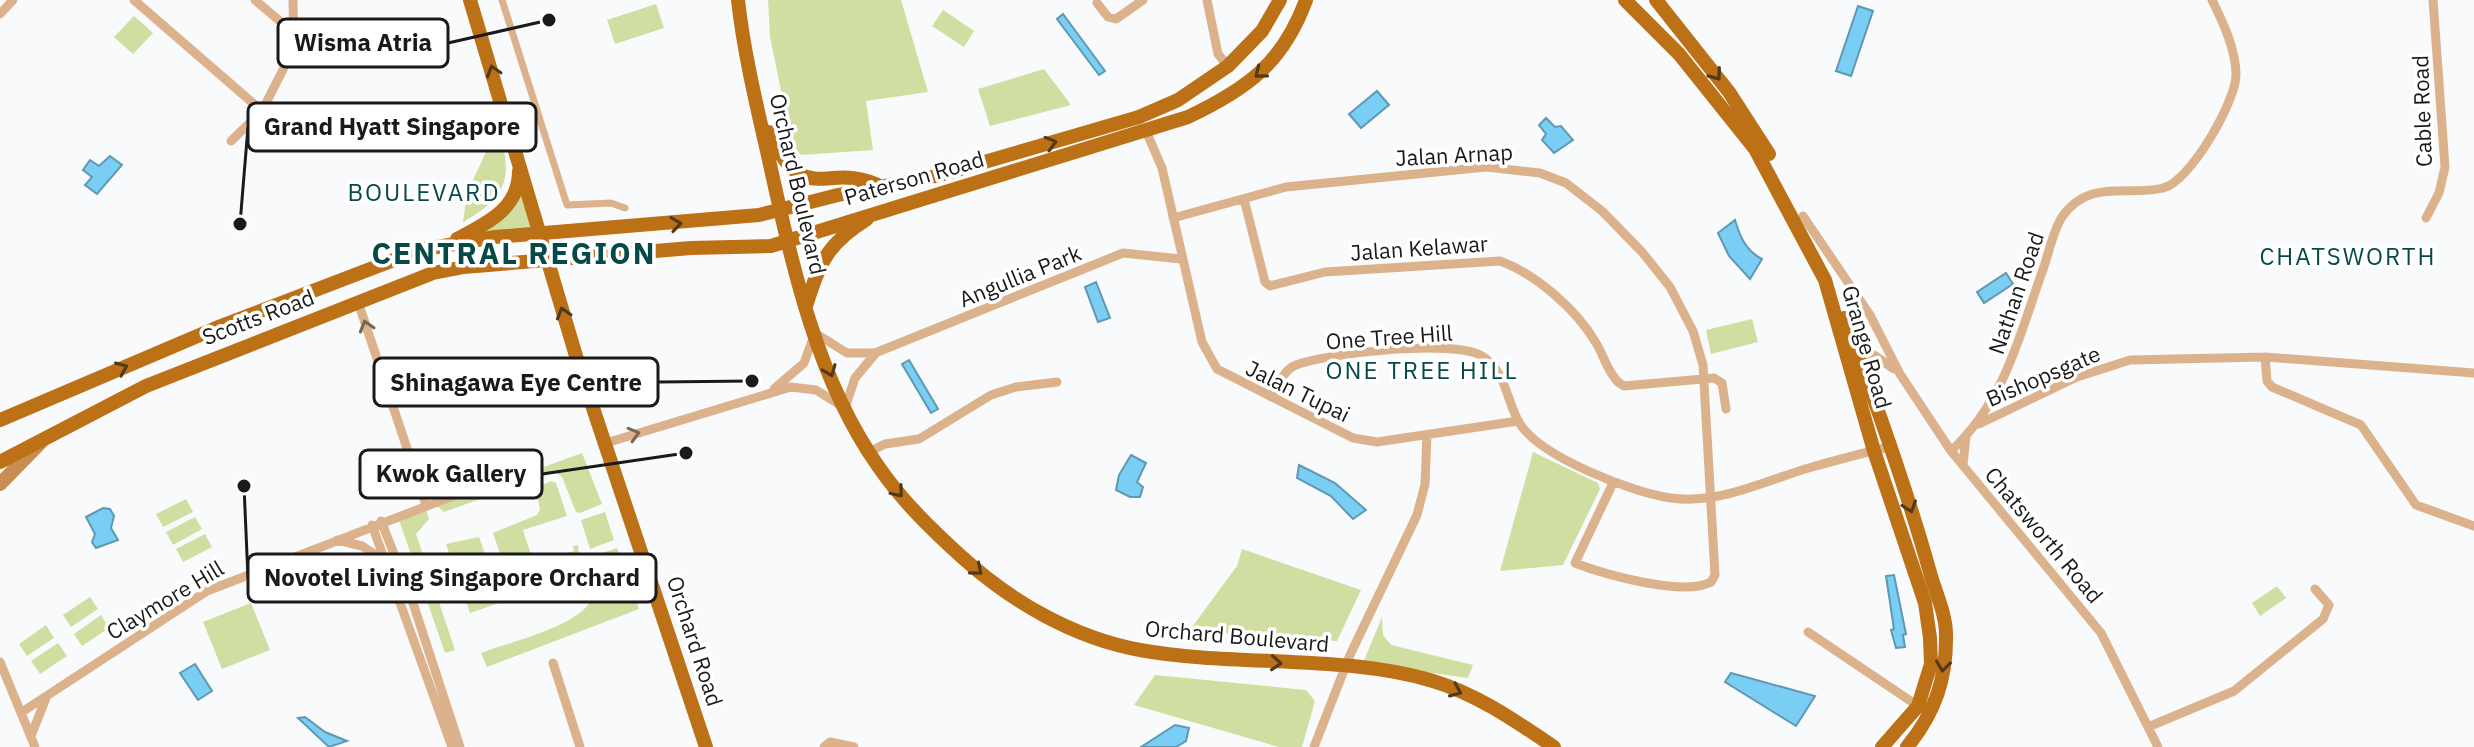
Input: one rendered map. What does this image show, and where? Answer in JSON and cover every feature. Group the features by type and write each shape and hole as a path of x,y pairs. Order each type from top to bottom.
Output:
{"main road":[{"name":"Orchard Road","path":"470,0 520,158 548,260 706,747"},
{"name":"Orchard Boulevard","path":"738,0 780,211 805,308 845,408 869,452 919,517 975,569 1007,594 1070,628 1135,650 1345,668 1433,681 1508,716 1554,747"},
{"name":"Paterson Road","path":"542,235 665,226 780,211 838,195 885,188 1139,117 1178,100 1228,66 1262,31 1280,0"},
{"name":"Paterson Road","path":"548,260 691,248 744,249 789,240 1146,131 1209,107 1256,77 1284,49 1306,0"},
{"name":"Grange Road","path":"1625,0 1722,106 1755,149 1788,205 1825,280 1882,449 1913,514 1946,630 1944,669 1937,701 1924,726 1907,747"},
{"name":"Grange Road","path":"1656,0 1729,92 1803,216 1861,355 1882,449 1925,603 1931,664 1918,706 1882,747"},
{"path":"1656,31 1663,36 1671,34 1672,18"},
{"path":"757,105 784,161 798,176 813,180 855,176 885,188"},
{"path":"450,243 487,223 508,206 519,185 520,158"},
{"path":"805,308 825,253 839,239 885,209"},
{"name":"Scotts Road","path":"0,420 332,281 407,253 450,243 542,235"},
{"name":"Scotts Road","path":"0,462 146,386 433,273 548,260"},
{"path":"0,484 42,441"}],"street":[{"path":"0,14 13,0"},
{"path":"134,0 262,111"},
{"path":"255,0 295,34"},
{"path":"231,141 262,111 294,48 293,0"},
{"path":"502,0 567,205 611,203 625,208"},
{"path":"1097,3 1108,17 1116,19 1143,0"},
{"path":"1207,0 1218,54 1228,66"},
{"name":"Nathan Road","path":"1951,451 1979,424 2009,369 2061,218 2082,199 2111,189 2162,189 2178,181 2196,161 2233,91 2236,78 2235,58 2212,0"},
{"name":"Cable Road","path":"2426,218 2439,193 2445,167 2433,0"},
{"path":"1209,80 1218,54"},
{"name":"Jalan Tupai","path":"1146,131 1154,156 1162,168 1202,342 1217,369 1353,438 1377,442 1518,421"},
{"name":"Jalan Arnap","path":"1173,218 1286,187 1486,167 1518,169 1566,183 1612,220 1670,287 1693,331 1703,378 1715,575 1711,582 1694,587 1629,579 1575,563 1613,483"},
{"name":"Jalan Kelawar","path":"1244,199 1265,282 1270,286 1325,272 1500,261 1519,268 1535,280 1584,325 1611,375 1624,386 1703,378"},
{"name":"Chatsworth Road","path":"1803,216 1951,451 2101,633 2158,747"},
{"name":"Angullia Park","path":"875,353 1123,253 1181,259"},
{"path":"358,302 426,505"},
{"path":"774,389 804,363 815,333 847,353 875,353"},
{"path":"1861,355 1876,349 1881,337"},
{"name":"One Tree Hill","path":"1271,397 1283,375 1294,365 1356,354 1452,347 1485,358 1497,370 1518,421 1555,453 1613,483 1671,498 1711,497 1882,449"},
{"path":"606,443 774,389 802,386 816,390 845,408 855,378 875,353"},
{"name":"Chatsworth Road","path":"1861,355 1881,359 1900,374"},
{"path":"2265,357 2267,381 2272,387 2361,425 2416,505 2474,526"},
{"name":"Bishopsgate","path":"1979,424 2077,377 2130,360 2265,357 2474,373"},
{"path":"1703,378 1714,378 1722,383 1726,409"},
{"path":"869,452 885,444 919,439 991,395 1016,387 1057,382"},
{"path":"1314,747 1345,668 1417,515 1425,484 1427,435"},
{"path":"1963,465 1966,436"},
{"name":"Claymore Hill","path":"22,712 207,591 484,484"},
{"path":"377,523 387,564 452,747"},
{"path":"377,523 411,597 460,747"},
{"path":"336,539 362,546 387,564"},
{"path":"2148,727 2234,691 2323,619 2329,605 2315,589"},
{"path":"1808,632 1918,706"},
{"path":"0,662 33,742"},
{"path":"553,663 580,747"},
{"path":"33,742 48,695"},
{"path":"824,747 830,742 854,747"}],"green space":[{"path":"768,0 901,0 928,92 866,101 873,150 801,155 792,144 770,37"},
{"path":"656,4 664,28 615,44 607,20"},
{"path":"943,10 974,31 964,47 932,26"},
{"path":"134,16 153,33 133,54 114,37"},
{"path":"1044,69 1071,105 990,126 978,89"},
{"path":"498,126 505,158 504,182 491,203 463,222 467,193"},
{"path":"519,185 542,235 450,243 487,223"},
{"path":"1752,319 1758,342 1711,354 1706,330"},
{"path":"1533,452 1598,483 1600,489 1563,565 1500,571"},
{"path":"582,453 602,504 580,513 576,512 562,477 555,472 444,512 437,506"},
{"path":"551,481 556,483 567,516 523,530 534,564 574,551 573,546 578,545 581,572 560,579 555,595 549,596 545,586 515,597 493,533 537,515 540,510 536,488"},
{"path":"186,499 193,512 163,527 156,514"},
{"path":"426,510 429,519 416,534 455,650 445,653 399,520"},
{"path":"605,512 614,540 590,549 581,520"},
{"path":"195,517 202,529 173,545 166,532"},
{"path":"205,534 212,547 183,562 176,549"},
{"path":"479,537 502,602 470,613 446,544"},
{"path":"617,548 639,609 487,667 481,653 557,626 582,611 591,599 588,558"},
{"path":"1242,549 1361,590 1337,641 1189,631 1237,566"},
{"path":"2277,586 2286,598 2260,616 2252,603"},
{"path":"90,597 98,609 71,627 63,615"},
{"path":"251,603 270,650 222,669 203,622"},
{"path":"101,615 109,628 82,646 74,634"},
{"path":"1382,617 1383,635 1391,645 1473,665 1468,678 1363,663"},
{"path":"46,625 54,638 27,656 19,644"},
{"path":"58,643 67,656 40,674 31,661"},
{"path":"1155,675 1306,690 1315,701 1302,747 1279,747 1134,705"}],"water":[{"path":"1858,6 1873,11 1851,76 1836,71"},
{"path":"1063,14 1105,71 1099,75 1057,19"},
{"path":"1377,91 1389,105 1361,128 1349,114"},
{"path":"1546,118 1555,127 1561,126 1573,140 1554,153 1542,140 1546,134 1539,125"},
{"path":"110,156 122,165 97,194 85,185 92,177 83,170 90,160 99,166"},
{"path":"1735,220 1744,243 1762,259 1750,279 1729,256 1718,233"},
{"path":"2006,273 2013,284 1984,303 1977,292"},
{"path":"1096,282 1110,318 1098,322 1085,287"},
{"path":"909,360 938,409 931,413 902,364"},
{"path":"1131,455 1146,463 1137,482 1143,487 1140,497 1130,497 1116,490 1119,475"},
{"path":"1299,465 1335,483 1366,510 1353,519 1331,496 1297,478"},
{"path":"103,508 110,509 114,516 111,528 118,540 96,548 92,542 95,534 86,517"},
{"path":"1894,575 1906,634 1903,635 1905,647 1896,648 1891,630 1894,629 1886,576"},
{"path":"195,664 212,691 198,700 180,673"},
{"path":"1731,673 1815,696 1796,726 1725,682"},
{"path":"305,717 325,732 347,741 329,747 298,718"},
{"path":"1175,725 1189,728 1186,741 1176,747 1141,747"}],"place":[{"name":"Wisma Atria","path":"549,20"},
{"name":"Grand Hyatt Singapore","path":"240,224"},
{"name":"Shinagawa Eye Centre","path":"752,381"},
{"name":"Kwok Gallery","path":"686,453"},
{"name":"Novotel Living Singapore Orchard","path":"244,486"}],"district":[{"name":"BOULEVARD","path":"424,193"},
{"name":"CENTRAL REGION","path":"514,254"},
{"name":"CHATSWORTH","path":"2348,257"},
{"name":"ONE TREE HILL","path":"1422,371"}]}
